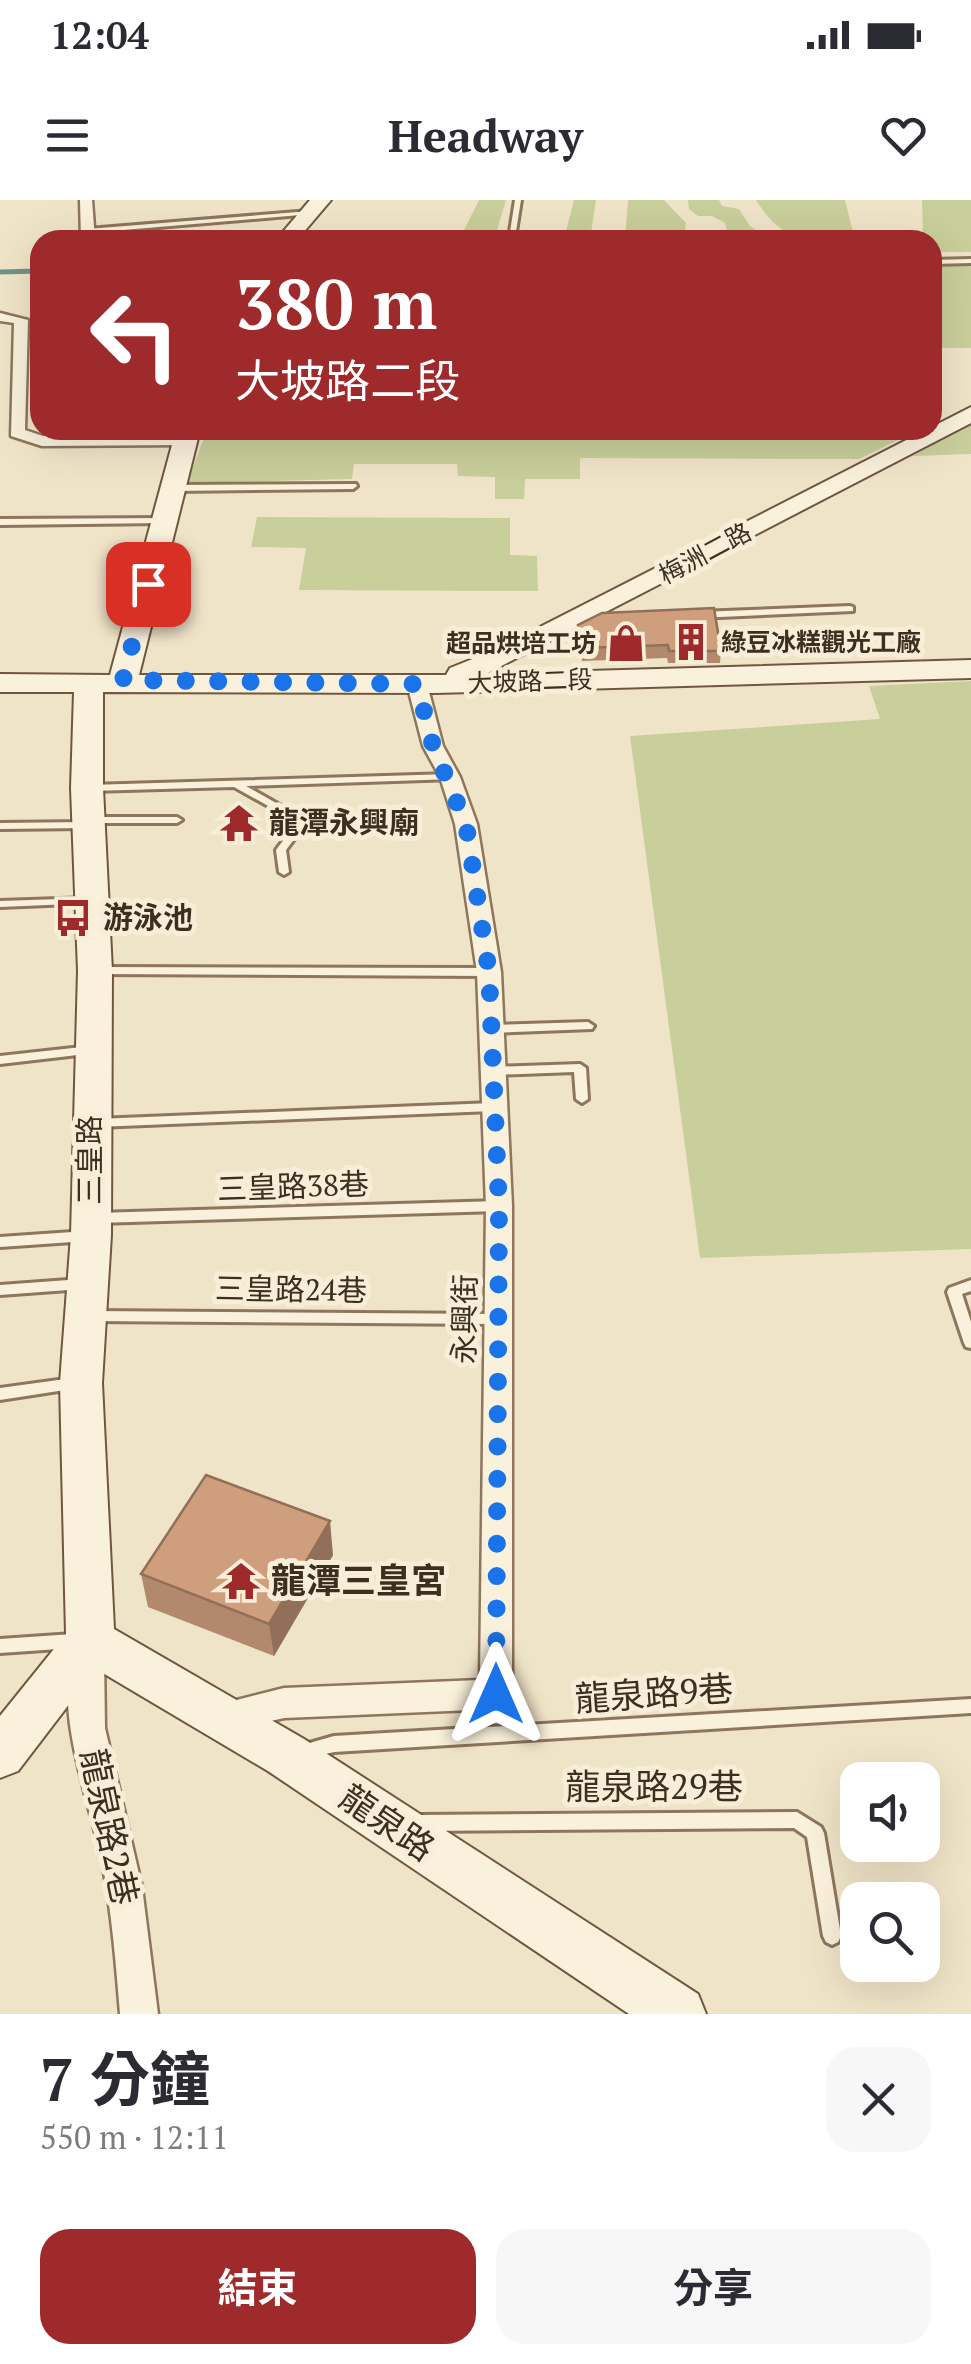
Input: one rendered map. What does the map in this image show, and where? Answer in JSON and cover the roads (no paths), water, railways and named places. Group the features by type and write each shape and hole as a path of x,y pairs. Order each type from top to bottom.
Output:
{"street":[{"path":"86,200 88,230"},
{"path":"295,230 316,207"},
{"path":"0,317 21,320 17,434 30,438"},
{"name":"梅洲二路","path":"942,431 966,419"},
{"path":"38,440 66,440"},
{"name":"三皇路","path":"90,1640 80,1384 90,1226 95,971 89,811 106,680 164,520 186,440"},
{"name":"梅洲二路","path":"426,684 505,656 925,440"},
{"name":"大坡路二段","path":"0,683 106,680 426,684 971,669"},
{"name":"永興街","path":"226,1717 284,1703 496,1694 499,1206 489,972 466,824 450,777 433,746 426,684"},
{"path":"0,1755 90,1640"},
{"name":"龍泉路","path":"90,1640 286,1755 678,2014"},
{"name":"龍泉路2巷","path":"90,1640 83,1685 96,1782 116,1846 140,2014"}],"lane":[{"path":"513,230 518,200"},
{"path":"129,230 316,207"},
{"path":"942,262 971,261"},
{"path":"173,488 353,486"},
{"path":"0,522 164,520"},
{"path":"694,615 850,609"},
{"path":"578,619 616,618"},
{"path":"0,826 237,786 450,777"},
{"path":"237,786 303,821 282,850 284,872"},
{"path":"89,811 176,820"},
{"path":"0,904 93,901"},
{"path":"95,971 489,972"},
{"path":"490,1029 588,1026"},
{"path":"0,1060 91,1050"},
{"path":"492,1072 580,1068 582,1099"},
{"path":"90,1123 492,1107"},
{"name":"三皇路38巷","path":"0,1242 90,1226 499,1206"},
{"path":"971,1285 954,1292 971,1343"},
{"name":"三皇路24巷","path":"0,1290 86,1300 496,1320"},
{"path":"0,1394 80,1384"},
{"path":"0,1646 90,1640"},
{"name":"龍泉路9巷","path":"286,1755 334,1744 971,1706"},
{"name":"龍泉路29巷","path":"386,1823 797,1820 814,1834 832,1936"}],"waterway":[{"path":"0,272 30,271"}],"place":[{"name":"綠豆冰糕觀光工廠","path":"691,642"},
{"name":"超品烘培工坊","path":"626,643"},
{"name":"龍潭永興廟","path":"239,823"},
{"name":"游泳池","path":"73,918"},
{"name":"龍潭三皇宮","path":"241,1581"}]}
